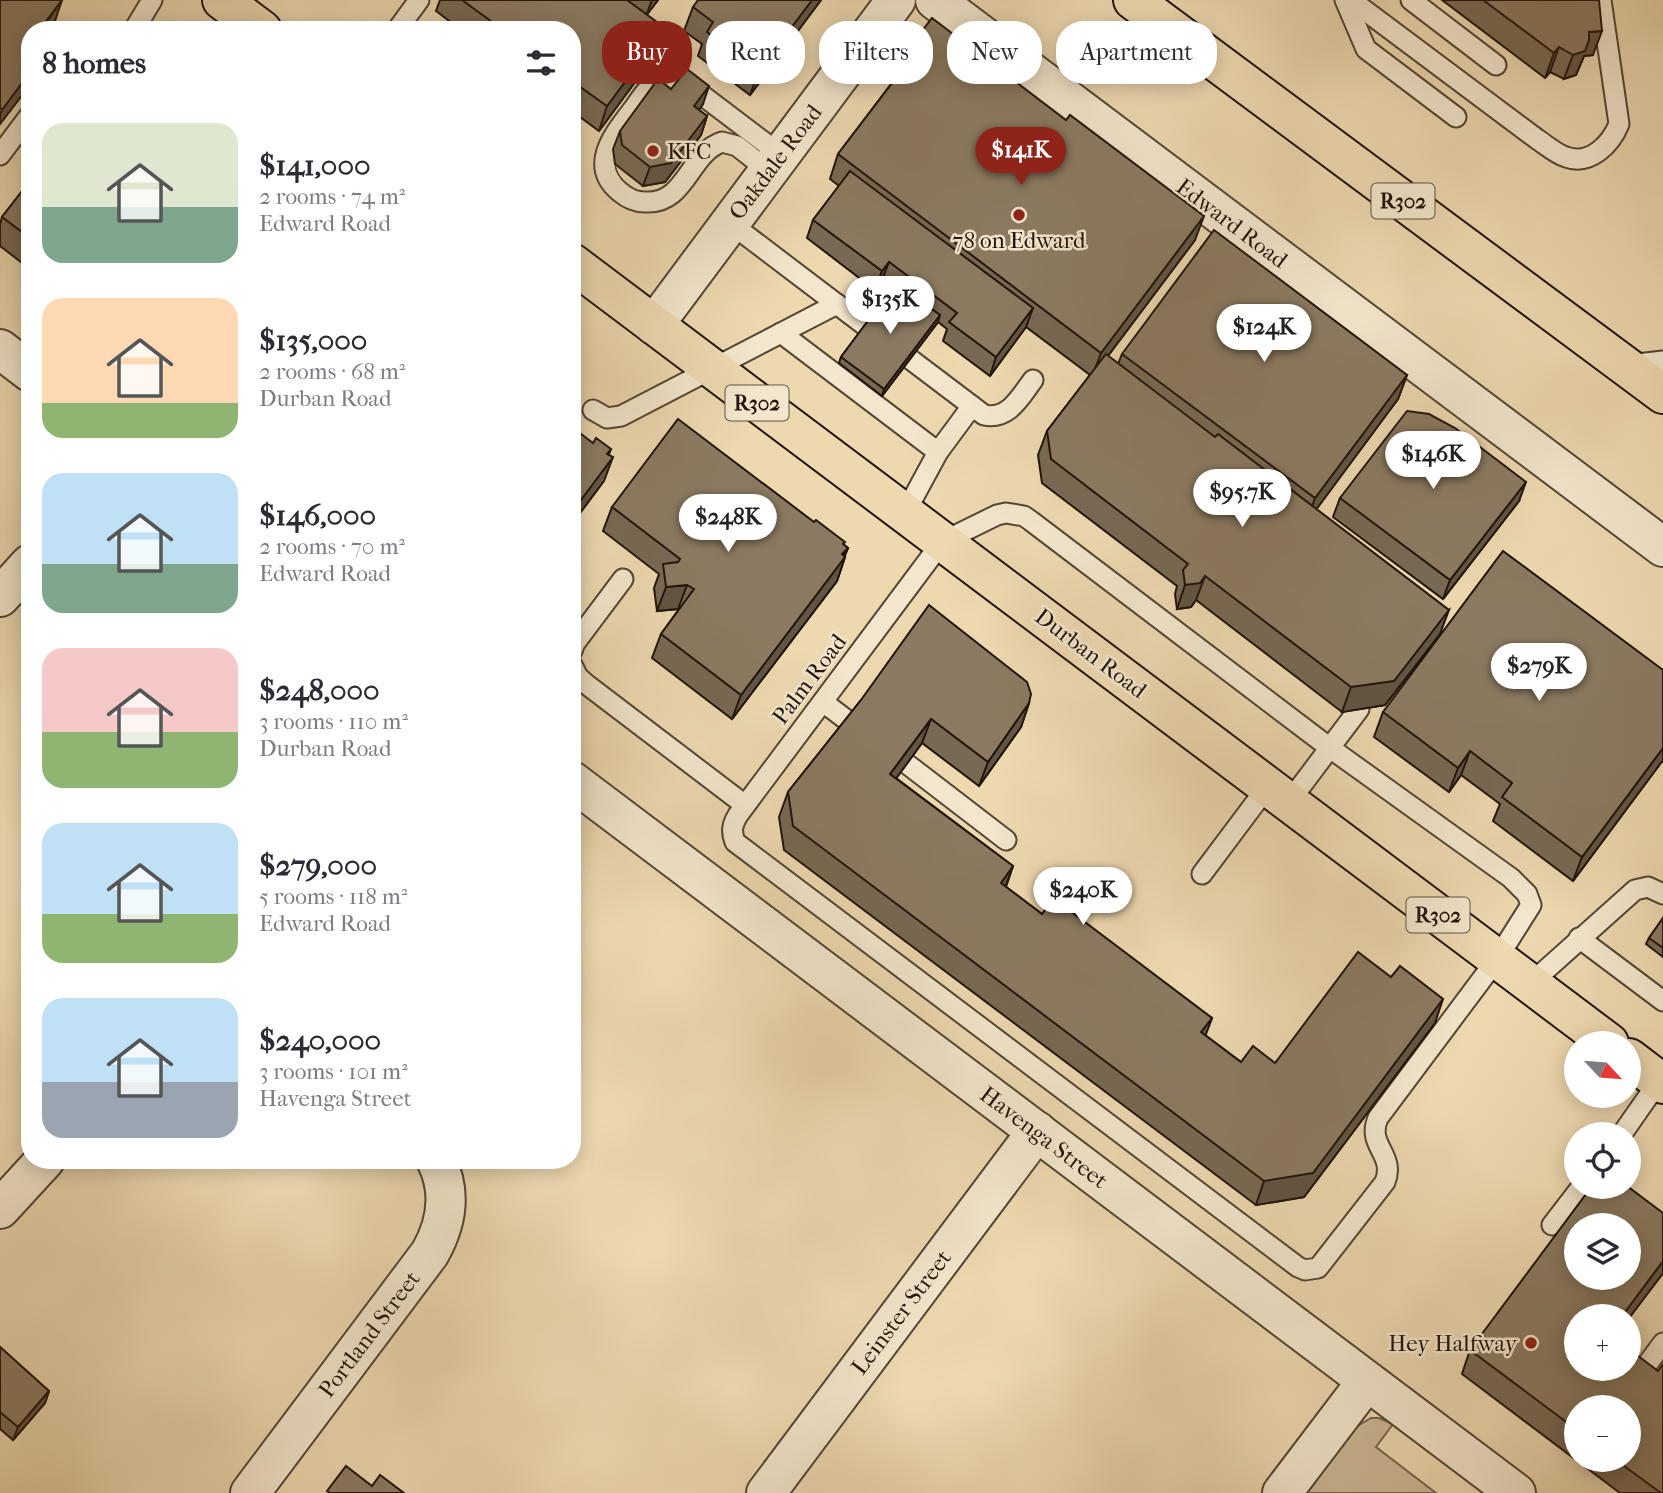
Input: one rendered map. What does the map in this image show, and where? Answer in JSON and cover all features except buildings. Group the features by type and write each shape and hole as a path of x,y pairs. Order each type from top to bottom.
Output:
{"main road":[{"path":"222,0 250,21"},
{"name":"R302","path":"1139,2 1663,394"},
{"name":"Durban Road","path":"581,270 1593,1031"},
{"path":"1642,1068 1661,1082"}],"street":[{"name":"Oakdale Road","path":"654,325 896,0"},
{"name":"Edward Road","path":"934,0 1663,547"},
{"path":"0,349 21,365"},
{"path":"0,597 21,574"},
{"name":"Havenga Street","path":"581,788 1516,1493"},
{"name":"Leinster Street","path":"766,1493 1037,1131"},
{"path":"0,1209 37,1169"},
{"name":"Portland Street","path":"250,1493 439,1238 447,1207 446,1190 439,1169"},
{"path":"1282,1493 1367,1381"}],"lane":[{"path":"139,21 152,0"},
{"path":"404,21 419,0"},
{"path":"1345,0 1366,49 1456,117"},
{"path":"1352,0 1537,139 1567,158 1597,153 1615,136 1619,124 1601,0"},
{"path":"1410,0 1496,65"},
{"path":"667,79 686,83 775,163 722,142 708,149 676,191 654,202 641,202 619,192 610,181 605,153 609,140 650,87 667,79"},
{"path":"0,155 21,127"},
{"path":"730,223 867,327"},
{"path":"593,410 607,418 621,416 837,304"},
{"path":"781,333 938,452"},
{"path":"910,359 984,415 1000,415 1013,406 1033,380"},
{"path":"1623,365 1663,361"},
{"path":"905,513 938,452 972,406"},
{"path":"942,542 997,515 1006,513 1024,516 1330,748 1511,878 1527,894 1531,905 1497,959"},
{"name":"Palm Road","path":"942,542 745,805 733,823 734,842 1298,1268 1305,1270 1324,1264 1385,1182 1389,1166 1374,1134 1377,1118 1497,959"},
{"path":"581,635 623,579"},
{"path":"581,680 745,805"},
{"path":"822,702 852,724"},
{"path":"1202,874 1279,794 1330,748 1359,709"},
{"path":"906,765 1006,840"},
{"path":"1530,984 1634,890 1648,887 1663,894"},
{"path":"1579,938 1663,1001"},
{"path":"1631,1122 1661,1082"},
{"path":"1552,1225 1572,1199"},
{"path":"1643,1370 1663,1343"}],"shaded area":[{"path":"1371,1418 1379,1418 1393,1424 1376,1447 1436,1493 1307,1493 1356,1427"}],"place":[{"name":"KFC","path":"653,151"},
{"name":"78 on Edward","path":"1019,215"},
{"name":"Hey Halfway","path":"1531,1343"}]}
